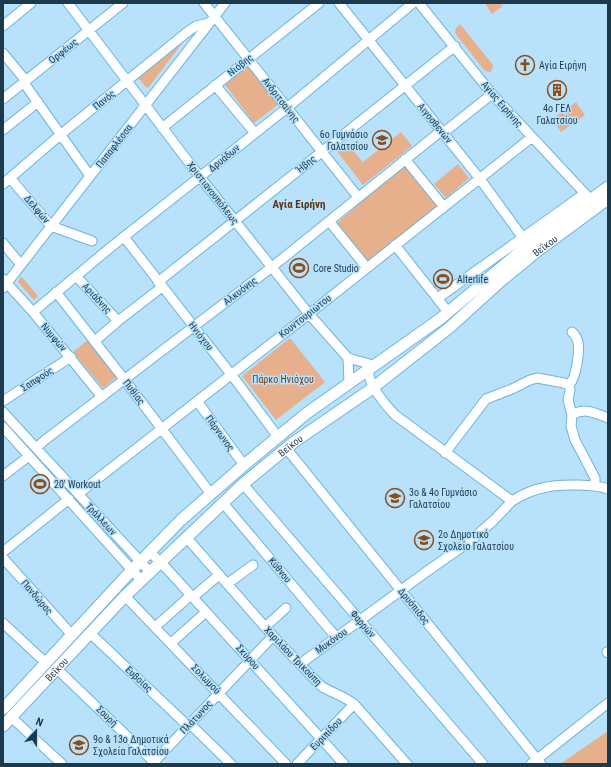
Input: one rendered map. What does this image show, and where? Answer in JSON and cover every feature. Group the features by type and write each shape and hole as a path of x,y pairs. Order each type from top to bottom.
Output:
{"main road":[{"name":"Βεΐκου","path":"3,726 7,713 46,663 132,570 181,520 307,413 440,319 525,242 587,197 608,187"},
{"name":"Βεΐκου","path":"7,713 56,668 141,580 243,484 286,448 374,386 449,328 525,261 608,199"}],"street":[{"path":"3,26 31,3"},
{"name":"Χριστιανουπόλεως","path":"68,3 234,221 309,314 348,358"},
{"name":"Ορφέως","path":"3,99 123,3"},
{"name":"Ανδριτσαίνης","path":"204,3 212,19 248,59 358,197"},
{"name":"Παπαφλέσσα","path":"4,283 21,265 224,3"},
{"name":"Νιόβης","path":"162,128 319,3"},
{"name":"Αιγοσθενών","path":"339,3 480,179 525,242"},
{"name":"Δρυάδων","path":"33,312 124,237 287,108 413,3"},
{"name":"Αγίας Ειρήνης","path":"419,3 492,94 587,197"},
{"name":"Πανός","path":"3,184 60,135 186,33 196,26 212,19"},
{"name":"Ήβης","path":"95,341 234,221 454,46"},
{"path":"3,53 25,82 60,135 90,176"},
{"path":"215,85 255,133"},
{"name":"Αλκυόνης","path":"36,448 272,267 405,160 492,94"},
{"path":"3,130 38,102"},
{"name":"Κουντουριώτου","path":"78,494 309,314 532,137"},
{"path":"405,160 444,207"},
{"name":"Δελφών","path":"10,178 51,226 92,241"},
{"path":"329,221 367,268"},
{"name":"Ηνιόχου","path":"124,237 278,437"},
{"path":"438,298 525,242"},
{"path":"3,243 21,265"},
{"path":"395,245 448,312"},
{"name":"Αριάδνης","path":"76,276 118,321"},
{"name":"Νυμφών","path":"4,283 33,312 102,397"},
{"name":"Πυθίας","path":"56,292 211,494"},
{"path":"572,332 578,344 576,372 569,385 570,390 568,400 572,415 571,426 575,440 595,478 596,485"},
{"name":"Σαπφούς","path":"3,401 71,357"},
{"path":"349,383 348,358 371,367 368,374 384,404 394,415 512,501 522,495 547,487 596,485 608,489"},
{"path":"445,453 486,399 512,390 530,380 537,378 569,385"},
{"name":"Πάρνωνος","path":"197,401 244,465"},
{"path":"572,415 579,411 587,410 608,418"},
{"name":"Τράλλεων","path":"3,412 150,572"},
{"name":"Τράλλεων","path":"3,427 141,580"},
{"name":"Δρυόπιδος","path":"286,448 401,590 536,762"},
{"path":"3,476 29,456"},
{"name":"Φαρρών","path":"243,484 482,764"},
{"path":"3,552 69,499"},
{"name":"Μυκόνου","path":"300,664 469,542 493,521 512,501"},
{"name":"Κύθνου","path":"222,503 336,637"},
{"name":"Χαριλάου Τρικούπη","path":"186,537 272,636 321,686 347,698 354,704 407,764"},
{"name":"Σκύρου","path":"150,552 192,596 344,764"},
{"name":"Πανδώρας","path":"3,558 72,635"},
{"path":"227,584 252,565"},
{"path":"155,627 219,575"},
{"name":"Σολωμού","path":"125,596 286,764"},
{"path":"265,627 286,608"},
{"path":"171,643 206,612"},
{"path":"3,623 46,663"},
{"name":"Ευβοίας","path":"90,633 231,764"},
{"name":"Πλάτωνος","path":"154,763 272,636"},
{"name":"Σουρή","path":"56,668 154,763"},
{"name":"Ευριπίδου","path":"297,764 354,704"},
{"path":"536,762 606,708"},
{"path":"7,713 59,763"}],"green space":[{"path":"485,3 500,3 503,6 492,14"},
{"path":"460,24 493,65 490,72 485,71 455,33 456,28"},
{"path":"186,38 148,88 146,87 138,76"},
{"path":"248,64 279,104 254,123 223,82"},
{"path":"576,102 585,115 561,132 552,119"},
{"path":"401,132 412,146 363,185 336,150 346,142 363,162"},
{"path":"405,164 439,205 368,264 336,224"},
{"path":"458,164 469,178 446,198 434,184"},
{"path":"21,276 38,296 34,300 18,282"},
{"name":"Πάρκο Ηνιόχου","path":"290,338 325,382 276,420 242,376"},
{"path":"88,340 118,376 103,388 73,352"},
{"path":"608,731 608,764 560,764"}],"place":[{"name":"Αγία Ειρήνη","path":"525,65"},
{"name":"4ο ΓΕΛ Γαλατσίου","path":"557,90"},
{"name":"6ο Γυμνάσιο Γαλατσίου","path":"382,140"},
{"name":"Core Studio","path":"299,268"},
{"name":"Alterlife","path":"443,279"},
{"name":"20' Workout","path":"40,484"},
{"name":"3ο & 4ο Γυμνάσιο Γαλατσίου","path":"395,498"},
{"name":"2ο Δημοτικό Σχολείο Γαλατσίου","path":"424,540"},
{"name":"9ο & 13ο Δημοτικά Σχολεία Γαλατσίου","path":"79,745"}],"district":[{"name":"Αγία Ειρήνη","path":"299,204"}]}
